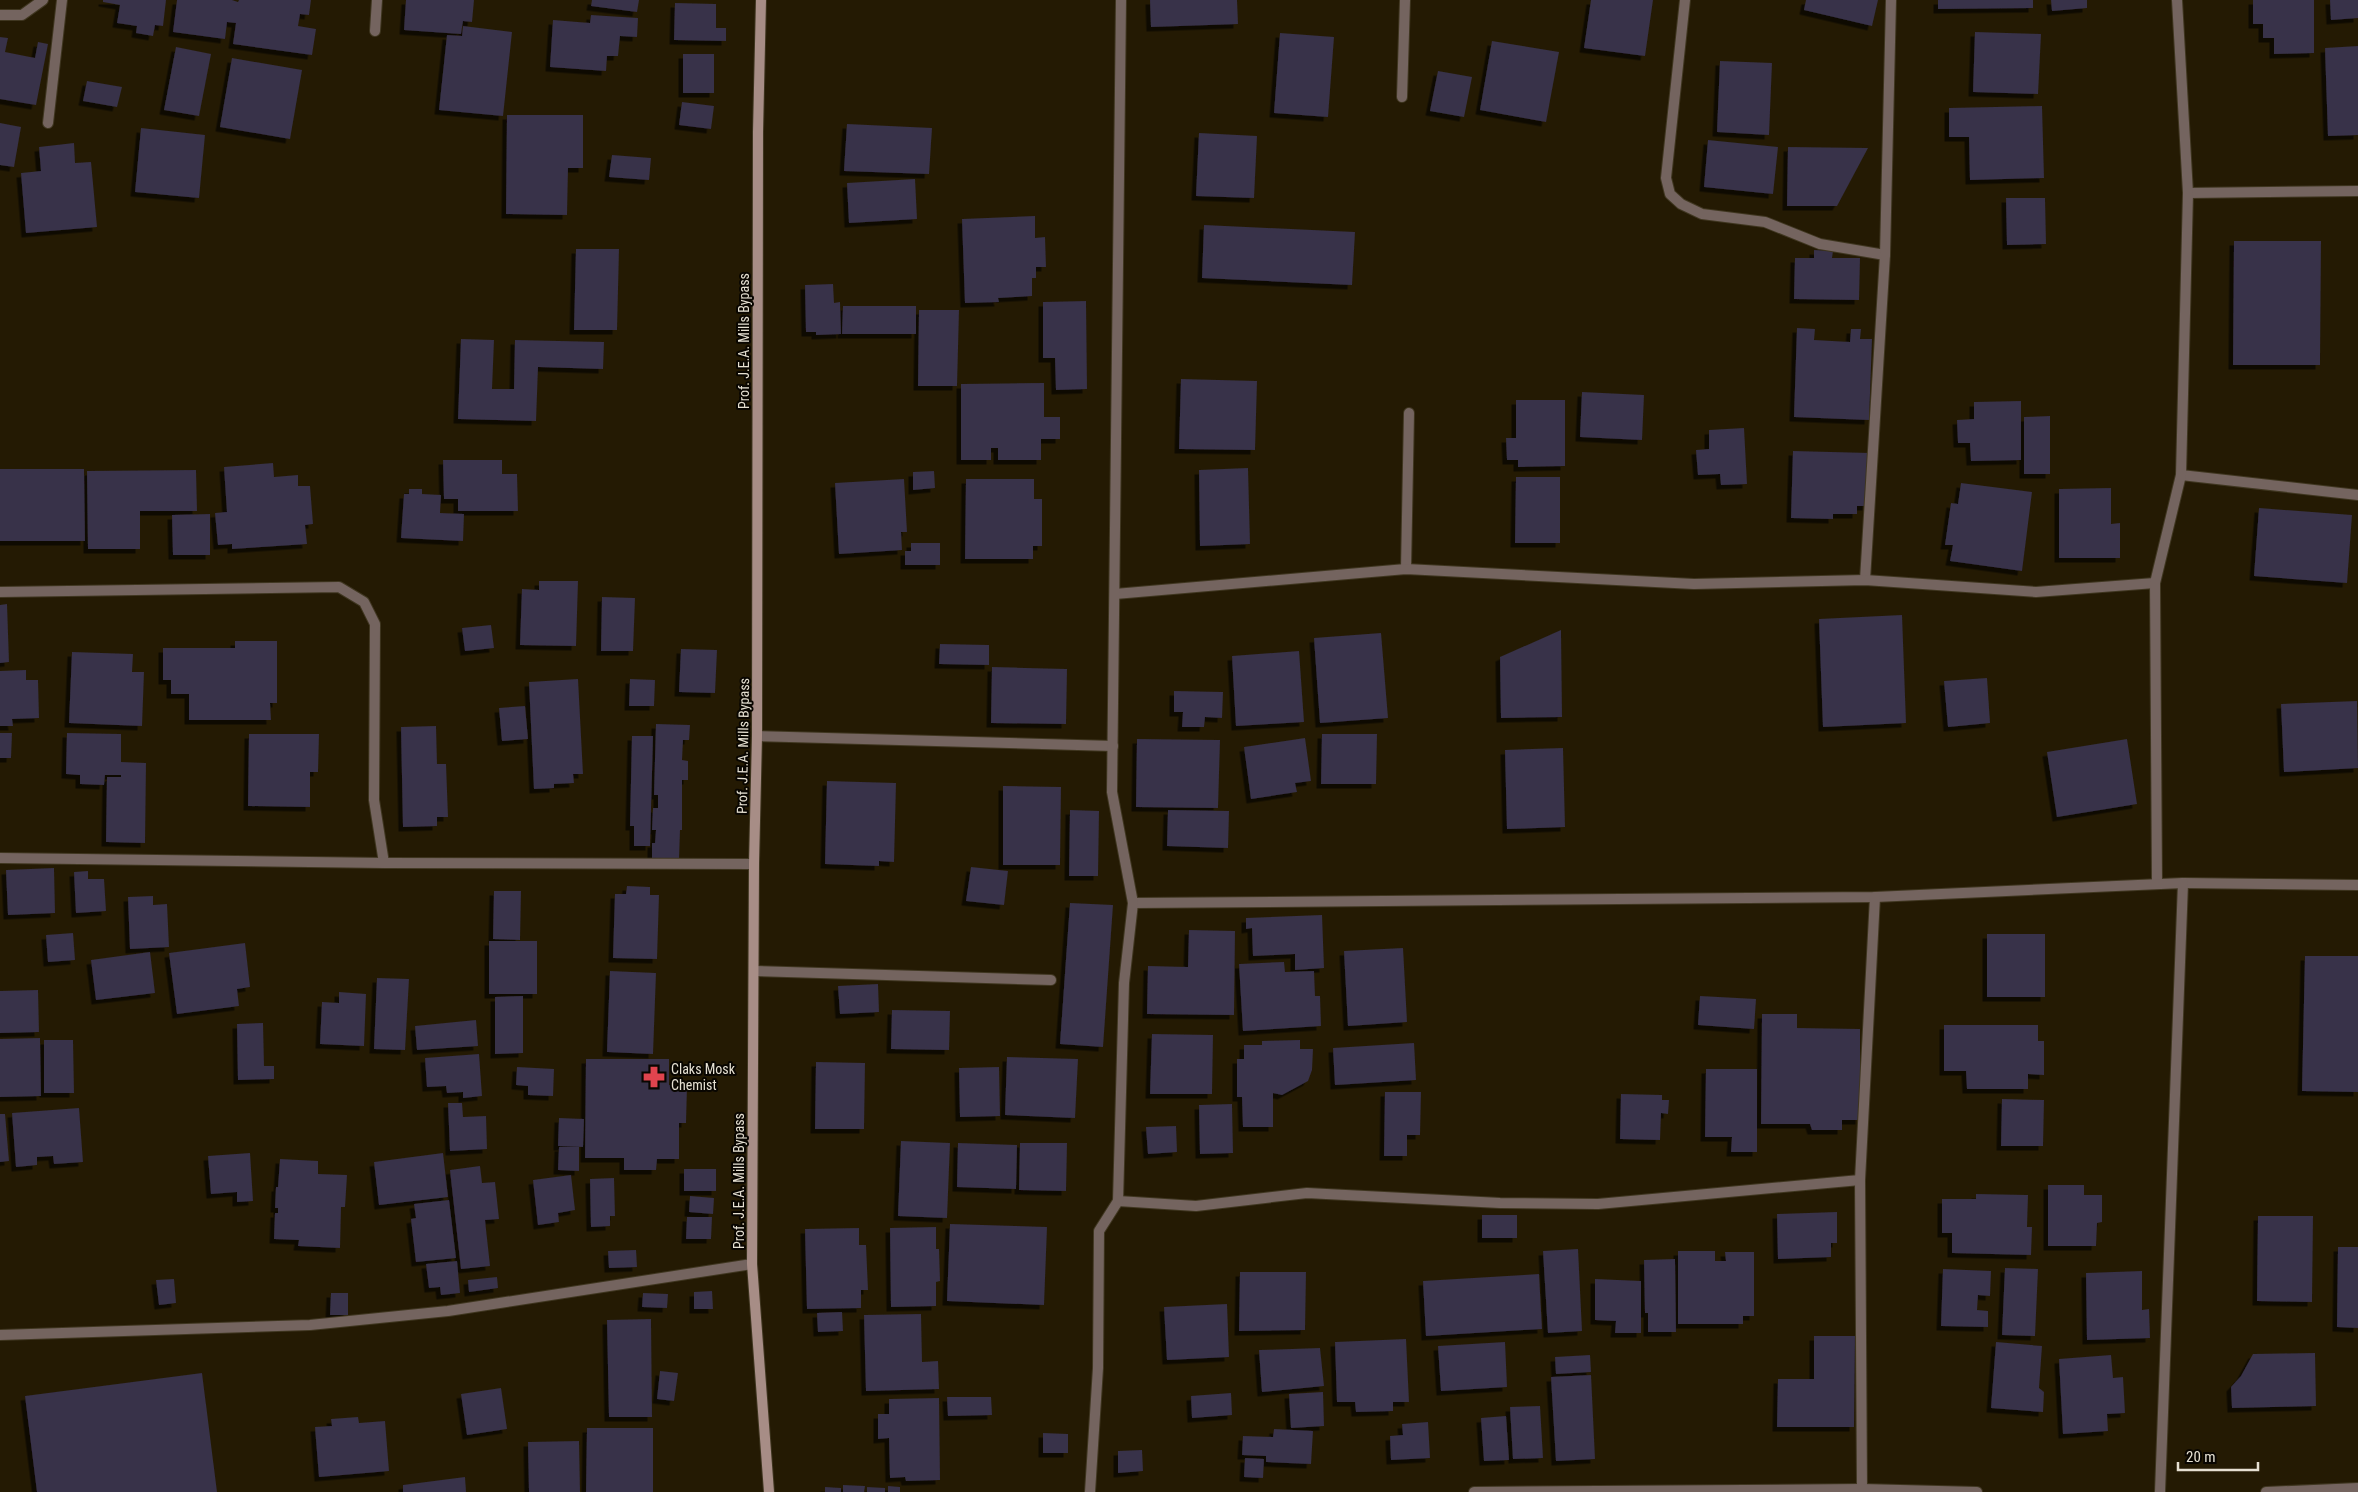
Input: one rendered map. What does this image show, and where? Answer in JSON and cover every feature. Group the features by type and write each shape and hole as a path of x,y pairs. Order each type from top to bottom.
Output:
{"street":[{"path":"0,15 22,15 44,0"},
{"path":"48,123 62,0"},
{"path":"375,31 377,0"},
{"name":"Prof. J.E.A. Mills Bypass","path":"761,0 758,132 758,736 754,864 752,1264 769,1492"},
{"path":"1090,1492 1098,1368 1099,1230 1118,1201 1124,983 1134,903 1112,792 1121,0"},
{"path":"1402,97 1405,0"},
{"path":"1685,0 1666,178 1670,194 1681,204 1702,214 1765,222 1820,244 1885,255"},
{"path":"1865,580 1885,255 1891,0"},
{"path":"2157,884 2155,583 2181,475 2188,193 2177,0"},
{"path":"2188,193 2358,191"},
{"path":"1406,569 1409,412"},
{"path":"2181,475 2358,495"},
{"path":"1115,594 1406,569 1694,584 1865,580 2036,592 2155,583"},
{"path":"0,592 339,587 364,602 375,624 374,800 384,863"},
{"path":"758,736 1113,746"},
{"path":"0,858 384,863 754,864"},
{"path":"2160,1492 2183,883"},
{"path":"1134,903 1875,897 2183,883 2358,884"},
{"path":"1862,1489 1860,1180 1875,897"},
{"path":"754,971 1051,980"},
{"path":"1118,1201 1196,1206 1307,1193 1500,1203 1598,1204 1860,1180"},
{"path":"0,1335 320,1324 448,1311 752,1264"},
{"path":"2266,1492 2358,1488"},
{"path":"1474,1492 1862,1489 1977,1492"}],"building":[{"path":"103,0 166,0 163,26 155,25 153,36 136,33 137,26 117,23 120,5 103,2"},
{"path":"177,0 232,0 238,2 239,0 311,0 309,15 300,14 298,26 316,29 312,55 233,44 236,23 227,22 225,39 173,32"},
{"path":"406,0 474,0 472,22 463,21 461,34 404,30"},
{"path":"592,0 639,0 637,12 591,6"},
{"path":"1150,0 1237,0 1238,24 1151,27"},
{"path":"1591,0 1653,0 1645,56 1584,48"},
{"path":"1806,0 1878,0 1872,26 1804,10"},
{"path":"1938,0 2033,0 2033,8 1938,9"},
{"path":"2051,0 2087,0 2087,8 2052,11"},
{"path":"2253,0 2314,0 2314,53 2274,54 2274,38 2263,38 2263,24 2253,24"},
{"path":"2330,0 2358,0 2358,18 2331,20"},
{"path":"675,3 716,4 716,28 726,28 726,41 674,40"},
{"path":"591,15 638,18 637,37 620,36 618,56 607,56 606,71 550,67 553,20 590,23"},
{"path":"463,26 512,32 503,116 439,110 447,35 462,36"},
{"path":"1975,32 2041,34 2038,94 1973,92"},
{"path":"1280,33 1334,37 1328,117 1274,113"},
{"path":"0,37 8,38 5,52 35,58 38,42 48,44 36,105 0,99"},
{"path":"1492,41 1559,52 1546,122 1480,110"},
{"path":"2358,46 2358,135 2328,136 2325,48"},
{"path":"176,47 211,54 199,116 164,110"},
{"path":"683,54 714,54 714,93 683,93"},
{"path":"232,58 302,70 290,139 220,127"},
{"path":"1720,61 1772,63 1769,135 1717,132"},
{"path":"1438,71 1472,77 1464,117 1430,111"},
{"path":"87,81 122,87 117,107 83,101"},
{"path":"682,102 714,106 711,129 679,125"},
{"path":"2042,106 2044,178 1970,180 1969,137 1949,137 1949,108"},
{"path":"507,115 583,115 583,168 568,168 567,215 506,214"},
{"path":"0,123 21,127 14,167 0,165"},
{"path":"847,124 932,128 929,174 844,171"},
{"path":"141,128 205,135 199,198 135,192"},
{"path":"1199,133 1257,136 1254,198 1196,196"},
{"path":"1708,140 1778,147 1773,194 1704,187"},
{"path":"74,143 75,163 91,162 97,227 26,233 21,173 41,171 39,147"},
{"path":"1788,147 1868,148 1837,206 1787,206"},
{"path":"612,155 651,158 649,180 609,177"},
{"path":"915,179 917,219 849,223 847,183"},
{"path":"2006,198 2045,198 2046,244 2007,245"},
{"path":"1035,216 1035,238 1045,237 1046,267 1036,267 1036,278 1032,278 1032,296 998,298 999,302 965,303 962,219"},
{"path":"1204,225 1355,232 1352,285 1202,278"},
{"path":"2234,241 2321,241 2320,365 2233,365"},
{"path":"576,249 619,249 617,330 574,330"},
{"path":"1814,250 1833,251 1832,258 1860,258 1859,300 1794,299 1795,258 1814,258"},
{"path":"833,284 834,303 840,302 841,334 816,335 816,332 806,332 805,285"},
{"path":"1086,301 1087,389 1056,390 1055,358 1043,358 1043,302"},
{"path":"843,306 916,306 916,334 842,334"},
{"path":"919,310 959,310 957,386 918,386"},
{"path":"1797,328 1815,329 1814,340 1850,342 1851,329 1861,329 1860,339 1872,339 1869,420 1794,417"},
{"path":"461,339 494,340 492,389 514,389 515,340 604,342 603,369 538,367 536,421 458,419"},
{"path":"1181,379 1257,381 1255,450 1179,449"},
{"path":"1044,383 1044,417 1060,417 1060,439 1041,439 1041,460 998,460 998,448 991,448 991,460 961,460 961,384"},
{"path":"1582,392 1644,395 1642,440 1580,437"},
{"path":"1516,400 1565,400 1565,466 1518,467 1518,460 1507,460 1506,438 1516,438"},
{"path":"2021,401 2021,460 1971,461 1970,443 1958,443 1957,420 1974,419 1974,402"},
{"path":"2050,416 2050,474 2024,474 2024,417"},
{"path":"1744,428 1747,484 1721,485 1720,474 1698,475 1696,450 1709,449 1709,430"},
{"path":"1793,451 1870,453 1867,506 1857,506 1857,514 1833,514 1833,519 1791,518"},
{"path":"443,460 502,460 502,474 517,474 518,511 458,511 458,499 444,499"},
{"path":"273,463 274,477 298,475 298,486 310,486 313,524 305,525 307,544 232,549 232,544 218,545 215,513 227,512 224,467"},
{"path":"1248,468 1250,544 1200,546 1199,470"},
{"path":"0,469 84,469 85,541 0,541"},
{"path":"196,470 197,511 140,511 140,549 88,549 87,471"},
{"path":"934,471 935,488 913,490 913,472"},
{"path":"1516,477 1560,477 1560,543 1515,543"},
{"path":"904,479 907,532 901,532 902,550 839,554 835,483"},
{"path":"966,479 1034,479 1034,499 1042,499 1042,546 1033,546 1033,559 965,559"},
{"path":"1961,483 2032,492 2022,571 1950,561 1953,545 1945,545 1951,503 1958,504"},
{"path":"2111,488 2111,524 2120,523 2120,558 2059,558 2059,489"},
{"path":"409,489 422,489 422,494 441,495 440,513 464,514 463,541 401,538 404,494 409,494"},
{"path":"2259,508 2352,515 2347,583 2254,576"},
{"path":"210,514 210,555 173,555 172,515"},
{"path":"911,543 940,543 940,565 905,565 905,551 911,551"},
{"path":"539,581 578,581 576,646 520,645 522,589 539,590"},
{"path":"602,597 635,598 633,651 601,651"},
{"path":"7,604 9,662 0,663 0,605"},
{"path":"1902,615 1906,723 1823,727 1819,619"},
{"path":"491,625 494,648 465,651 462,628"},
{"path":"1561,630 1562,717 1501,718 1500,657"},
{"path":"1381,633 1388,718 1320,723 1314,638"},
{"path":"235,641 277,641 277,703 270,703 271,720 189,720 189,694 171,694 171,680 163,680 163,648 235,648"},
{"path":"940,644 989,645 989,665 939,664"},
{"path":"681,649 717,650 715,693 679,692"},
{"path":"1299,651 1304,722 1236,726 1232,656"},
{"path":"72,652 133,654 132,672 144,672 142,726 69,723"},
{"path":"992,667 1067,669 1066,724 991,723"},
{"path":"26,670 26,680 38,680 39,718 12,719 13,726 0,726 0,671"},
{"path":"1987,678 1990,723 1948,727 1944,681"},
{"path":"578,679 583,774 573,774 574,783 554,784 554,788 534,789 529,682"},
{"path":"630,679 655,680 654,706 629,706"},
{"path":"1174,691 1223,692 1222,718 1205,717 1204,727 1182,727 1183,712 1174,712"},
{"path":"2357,701 2358,768 2284,772 2281,704"},
{"path":"525,706 528,739 502,741 499,708"},
{"path":"656,724 690,725 689,740 683,740 682,760 688,761 688,780 682,780 682,830 680,830 679,860 652,860 652,843 655,843 656,830 652,830 653,808 658,808 658,795 654,795"},
{"path":"436,726 437,764 446,764 448,817 437,817 437,826 403,827 401,727"},
{"path":"0,733 12,733 11,758 0,758"},
{"path":"67,733 121,734 121,762 146,763 145,843 106,842 107,777 121,777 121,775 105,775 104,785 80,784 80,775 66,774"},
{"path":"249,734 319,734 318,772 310,772 310,807 248,806"},
{"path":"1322,734 1377,734 1376,784 1321,784"},
{"path":"632,736 653,736 650,846 634,846 634,826 630,826"},
{"path":"1305,738 1311,781 1295,783 1297,792 1251,799 1244,747"},
{"path":"1137,739 1220,740 1218,808 1136,807"},
{"path":"2127,739 2137,804 2057,817 2047,752"},
{"path":"1563,748 1565,827 1507,829 1505,750"},
{"path":"827,781 896,783 894,862 879,861 879,866 825,864"},
{"path":"1003,786 1061,787 1060,865 1003,865"},
{"path":"1070,810 1099,811 1098,876 1069,876"},
{"path":"1168,810 1229,811 1228,848 1167,846"},
{"path":"971,867 1008,871 1004,905 966,901"},
{"path":"54,868 55,913 8,915 6,870"},
{"path":"88,871 88,879 104,879 106,911 76,913 74,872"},
{"path":"627,886 650,887 650,895 659,895 657,959 613,958 615,894 626,894"},
{"path":"494,891 521,891 520,940 493,939"},
{"path":"153,896 153,905 167,904 169,947 130,949 128,897"},
{"path":"1070,903 1113,905 1103,1047 1060,1044"},
{"path":"1322,915 1324,968 1295,970 1295,954 1253,956 1252,928 1246,929 1246,918"},
{"path":"1189,930 1235,931 1234,1015 1147,1014 1148,966 1188,967"},
{"path":"73,933 75,960 48,962 46,935"},
{"path":"1987,934 2045,934 2045,997 1987,997"},
{"path":"489,941 537,941 537,994 489,994"},
{"path":"245,943 250,987 237,989 239,1006 177,1014 169,953"},
{"path":"1403,948 1407,1022 1348,1026 1344,951"},
{"path":"150,952 155,993 96,1000 91,960"},
{"path":"2305,956 2358,956 2358,1092 2302,1091"},
{"path":"1284,962 1285,972 1314,971 1315,996 1320,996 1321,1026 1243,1031 1239,964"},
{"path":"610,971 656,973 653,1054 607,1052"},
{"path":"377,978 409,979 405,1050 374,1049"},
{"path":"878,984 879,1012 840,1014 838,986"},
{"path":"38,990 39,1032 0,1033 0,991"},
{"path":"339,992 366,994 364,1046 320,1044 322,1002 339,1003"},
{"path":"523,996 523,1053 495,1054 495,997"},
{"path":"1700,996 1756,999 1754,1029 1698,1025"},
{"path":"892,1010 950,1011 949,1050 891,1049"},
{"path":"1762,1014 1797,1014 1797,1028 1860,1029 1860,1120 1842,1120 1842,1130 1812,1130 1810,1124 1761,1124"},
{"path":"476,1020 478,1046 417,1050 415,1026"},
{"path":"263,1023 264,1066 274,1066 274,1079 238,1080 237,1024"},
{"path":"1944,1025 2038,1025 2038,1041 2044,1041 2044,1075 2028,1074 2028,1089 1967,1089 1966,1071 1944,1071"},
{"path":"1152,1034 1213,1035 1212,1094 1150,1094"},
{"path":"40,1038 41,1096 0,1097 0,1039"},
{"path":"44,1040 73,1040 74,1093 44,1093"},
{"path":"1300,1040 1300,1049 1313,1049 1312,1070 1308,1081 1282,1095 1273,1093 1273,1127 1243,1127 1242,1097 1237,1097 1237,1059 1244,1059 1244,1045 1262,1045 1262,1041"},
{"path":"1414,1043 1416,1080 1335,1085 1333,1048"},
{"path":"479,1054 482,1096 463,1098 463,1092 447,1093 446,1086 427,1087 425,1058"},
{"path":"1007,1057 1078,1059 1075,1118 1005,1115"},
{"path":"586,1059 669,1059 669,1085 687,1086 686,1123 679,1123 679,1159 657,1159 656,1170 624,1170 624,1158 585,1158"},
{"path":"816,1062 865,1063 864,1129 815,1129"},
{"path":"517,1067 554,1069 553,1096 528,1095 528,1086 516,1085"},
{"path":"999,1067 1000,1116 960,1117 959,1068"},
{"path":"1706,1069 1757,1069 1757,1152 1731,1152 1732,1137 1705,1137"},
{"path":"1385,1092 1421,1092 1420,1135 1407,1135 1407,1156 1384,1156"},
{"path":"1621,1094 1662,1095 1662,1100 1669,1100 1668,1114 1661,1113 1660,1140 1620,1139"},
{"path":"2002,1099 2044,1100 2043,1146 2001,1146"},
{"path":"448,1103 462,1103 463,1117 486,1116 487,1149 450,1151"},
{"path":"1232,1104 1233,1153 1200,1154 1199,1105"},
{"path":"79,1108 83,1162 54,1164 53,1156 37,1157 37,1165 16,1167 12,1113"},
{"path":"0,1114 5,1114 9,1161 0,1162"},
{"path":"559,1118 584,1119 583,1147 558,1146"},
{"path":"1176,1126 1177,1152 1148,1154 1146,1127"},
{"path":"901,1141 950,1143 947,1218 898,1216"},
{"path":"958,1143 1017,1145 1016,1189 957,1187"},
{"path":"1020,1143 1067,1143 1066,1191 1019,1190"},
{"path":"559,1147 579,1147 579,1171 558,1170"},
{"path":"250,1153 253,1201 237,1202 237,1192 211,1194 208,1156"},
{"path":"443,1153 448,1197 379,1205 374,1162"},
{"path":"280,1159 318,1161 318,1174 347,1175 345,1207 341,1207 340,1248 298,1246 299,1240 274,1239 275,1213 278,1213 278,1208 275,1208"},
{"path":"480,1166 482,1183 495,1182 499,1219 485,1220 490,1266 461,1269 450,1170"},
{"path":"684,1169 716,1169 716,1191 684,1191"},
{"path":"571,1175 575,1210 558,1213 559,1222 538,1225 533,1180"},
{"path":"614,1178 615,1216 610,1216 610,1226 591,1227 590,1179"},
{"path":"2048,1185 2084,1185 2084,1195 2102,1195 2102,1222 2097,1223 2096,1246 2048,1246"},
{"path":"1976,1194 2028,1195 2027,1227 2032,1227 2031,1255 1952,1253 1952,1233 1942,1233 1942,1199 1976,1199"},
{"path":"690,1196 714,1198 713,1214 689,1212"},
{"path":"449,1200 456,1258 416,1262 411,1219 416,1218 414,1204"},
{"path":"1837,1212 1837,1243 1831,1243 1831,1257 1778,1259 1777,1214"},
{"path":"1482,1215 1517,1215 1517,1238 1482,1238"},
{"path":"2258,1216 2313,1216 2312,1302 2257,1301"},
{"path":"687,1217 712,1217 711,1239 686,1239"},
{"path":"950,1224 1047,1227 1044,1305 947,1301"},
{"path":"936,1227 936,1249 939,1249 940,1281 936,1282 936,1306 891,1307 890,1228"},
{"path":"859,1228 859,1245 866,1245 868,1290 861,1290 861,1308 807,1309 805,1229"},
{"path":"2338,1247 2358,1247 2358,1328 2337,1327"},
{"path":"1578,1249 1582,1331 1548,1333 1543,1251"},
{"path":"636,1250 637,1267 609,1268 608,1251"},
{"path":"1678,1251 1715,1251 1715,1261 1726,1261 1725,1252 1754,1252 1754,1316 1743,1316 1743,1324 1678,1324"},
{"path":"1675,1259 1676,1332 1648,1332 1648,1313 1645,1313 1644,1260"},
{"path":"457,1261 460,1293 441,1295 440,1287 429,1288 426,1264"},
{"path":"2005,1268 2038,1269 2035,1336 2002,1335"},
{"path":"1943,1269 1991,1271 1990,1296 1978,1295 1977,1310 1988,1311 1988,1327 1941,1326"},
{"path":"2142,1271 2142,1310 2149,1309 2150,1338 2087,1340 2086,1273"},
{"path":"1240,1272 1306,1272 1305,1330 1239,1331"},
{"path":"1539,1274 1542,1329 1426,1336 1423,1281"},
{"path":"497,1277 498,1288 469,1292 468,1280"},
{"path":"174,1279 176,1303 159,1305 156,1280"},
{"path":"1595,1279 1641,1281 1641,1333 1615,1333 1616,1321 1595,1320"},
{"path":"712,1291 713,1309 694,1309 694,1292"},
{"path":"331,1293 348,1293 348,1315 330,1315"},
{"path":"643,1293 668,1294 667,1308 642,1307"},
{"path":"1227,1304 1229,1357 1167,1360 1164,1307"},
{"path":"842,1312 843,1331 818,1332 817,1313"},
{"path":"921,1314 922,1362 938,1361 939,1389 866,1391 864,1315"},
{"path":"651,1319 652,1417 609,1417 607,1320"},
{"path":"1814,1336 1855,1336 1854,1427 1777,1427 1778,1379 1814,1379"},
{"path":"1406,1339 1409,1402 1393,1402 1393,1411 1356,1412 1355,1402 1337,1402 1335,1342"},
{"path":"1505,1342 1507,1387 1441,1391 1438,1346"},
{"path":"1996,1342 2042,1346 2039,1388 2044,1392 2043,1412 1991,1408"},
{"path":"1320,1348 1324,1386 1262,1392 1259,1350"},
{"path":"2315,1353 2316,1406 2232,1408 2231,1387 2241,1376 2253,1354"},
{"path":"1590,1355 1591,1372 1556,1374 1555,1357"},
{"path":"2111,1355 2113,1378 2123,1377 2125,1413 2107,1414 2108,1431 2063,1434 2059,1359"},
{"path":"660,1371 678,1373 674,1401 657,1399"},
{"path":"202,1373 217,1492 37,1492 25,1396"},
{"path":"1591,1375 1595,1459 1556,1461 1551,1377"},
{"path":"501,1388 507,1429 467,1435 461,1394"},
{"path":"1323,1392 1324,1426 1291,1428 1289,1394"},
{"path":"1231,1393 1232,1415 1192,1418 1191,1396"},
{"path":"947,1397 991,1397 992,1415 948,1416"},
{"path":"939,1398 940,1480 906,1481 905,1477 890,1478 889,1438 878,1439 878,1414 889,1414 889,1399"},
{"path":"1540,1406 1543,1458 1513,1459 1510,1407"},
{"path":"1506,1416 1509,1460 1484,1461 1481,1418"},
{"path":"358,1417 359,1423 385,1421 389,1471 319,1477 315,1427 332,1426 331,1419"},
{"path":"1428,1422 1430,1458 1391,1460 1390,1436 1403,1435 1402,1424"},
{"path":"587,1428 653,1428 653,1492 586,1492"},
{"path":"1274,1429 1313,1431 1311,1464 1266,1462 1266,1456 1242,1455 1243,1436 1273,1437"},
{"path":"1043,1433 1068,1434 1068,1453 1043,1453"},
{"path":"579,1441 580,1492 529,1492 528,1442"},
{"path":"1142,1450 1143,1471 1118,1473 1118,1451"},
{"path":"1245,1458 1264,1459 1263,1478 1244,1477"},
{"path":"465,1477 466,1492 403,1492 403,1485"},
{"path":"843,1485 865,1486 864,1492 843,1492"},
{"path":"888,1486 900,1487 900,1492 888,1492"},
{"path":"825,1487 841,1488 841,1492 825,1492"},
{"path":"867,1487 885,1488 885,1492 867,1492"}],"place":[{"name":"Claks Mosk Chemist","path":"654,1077"}]}
